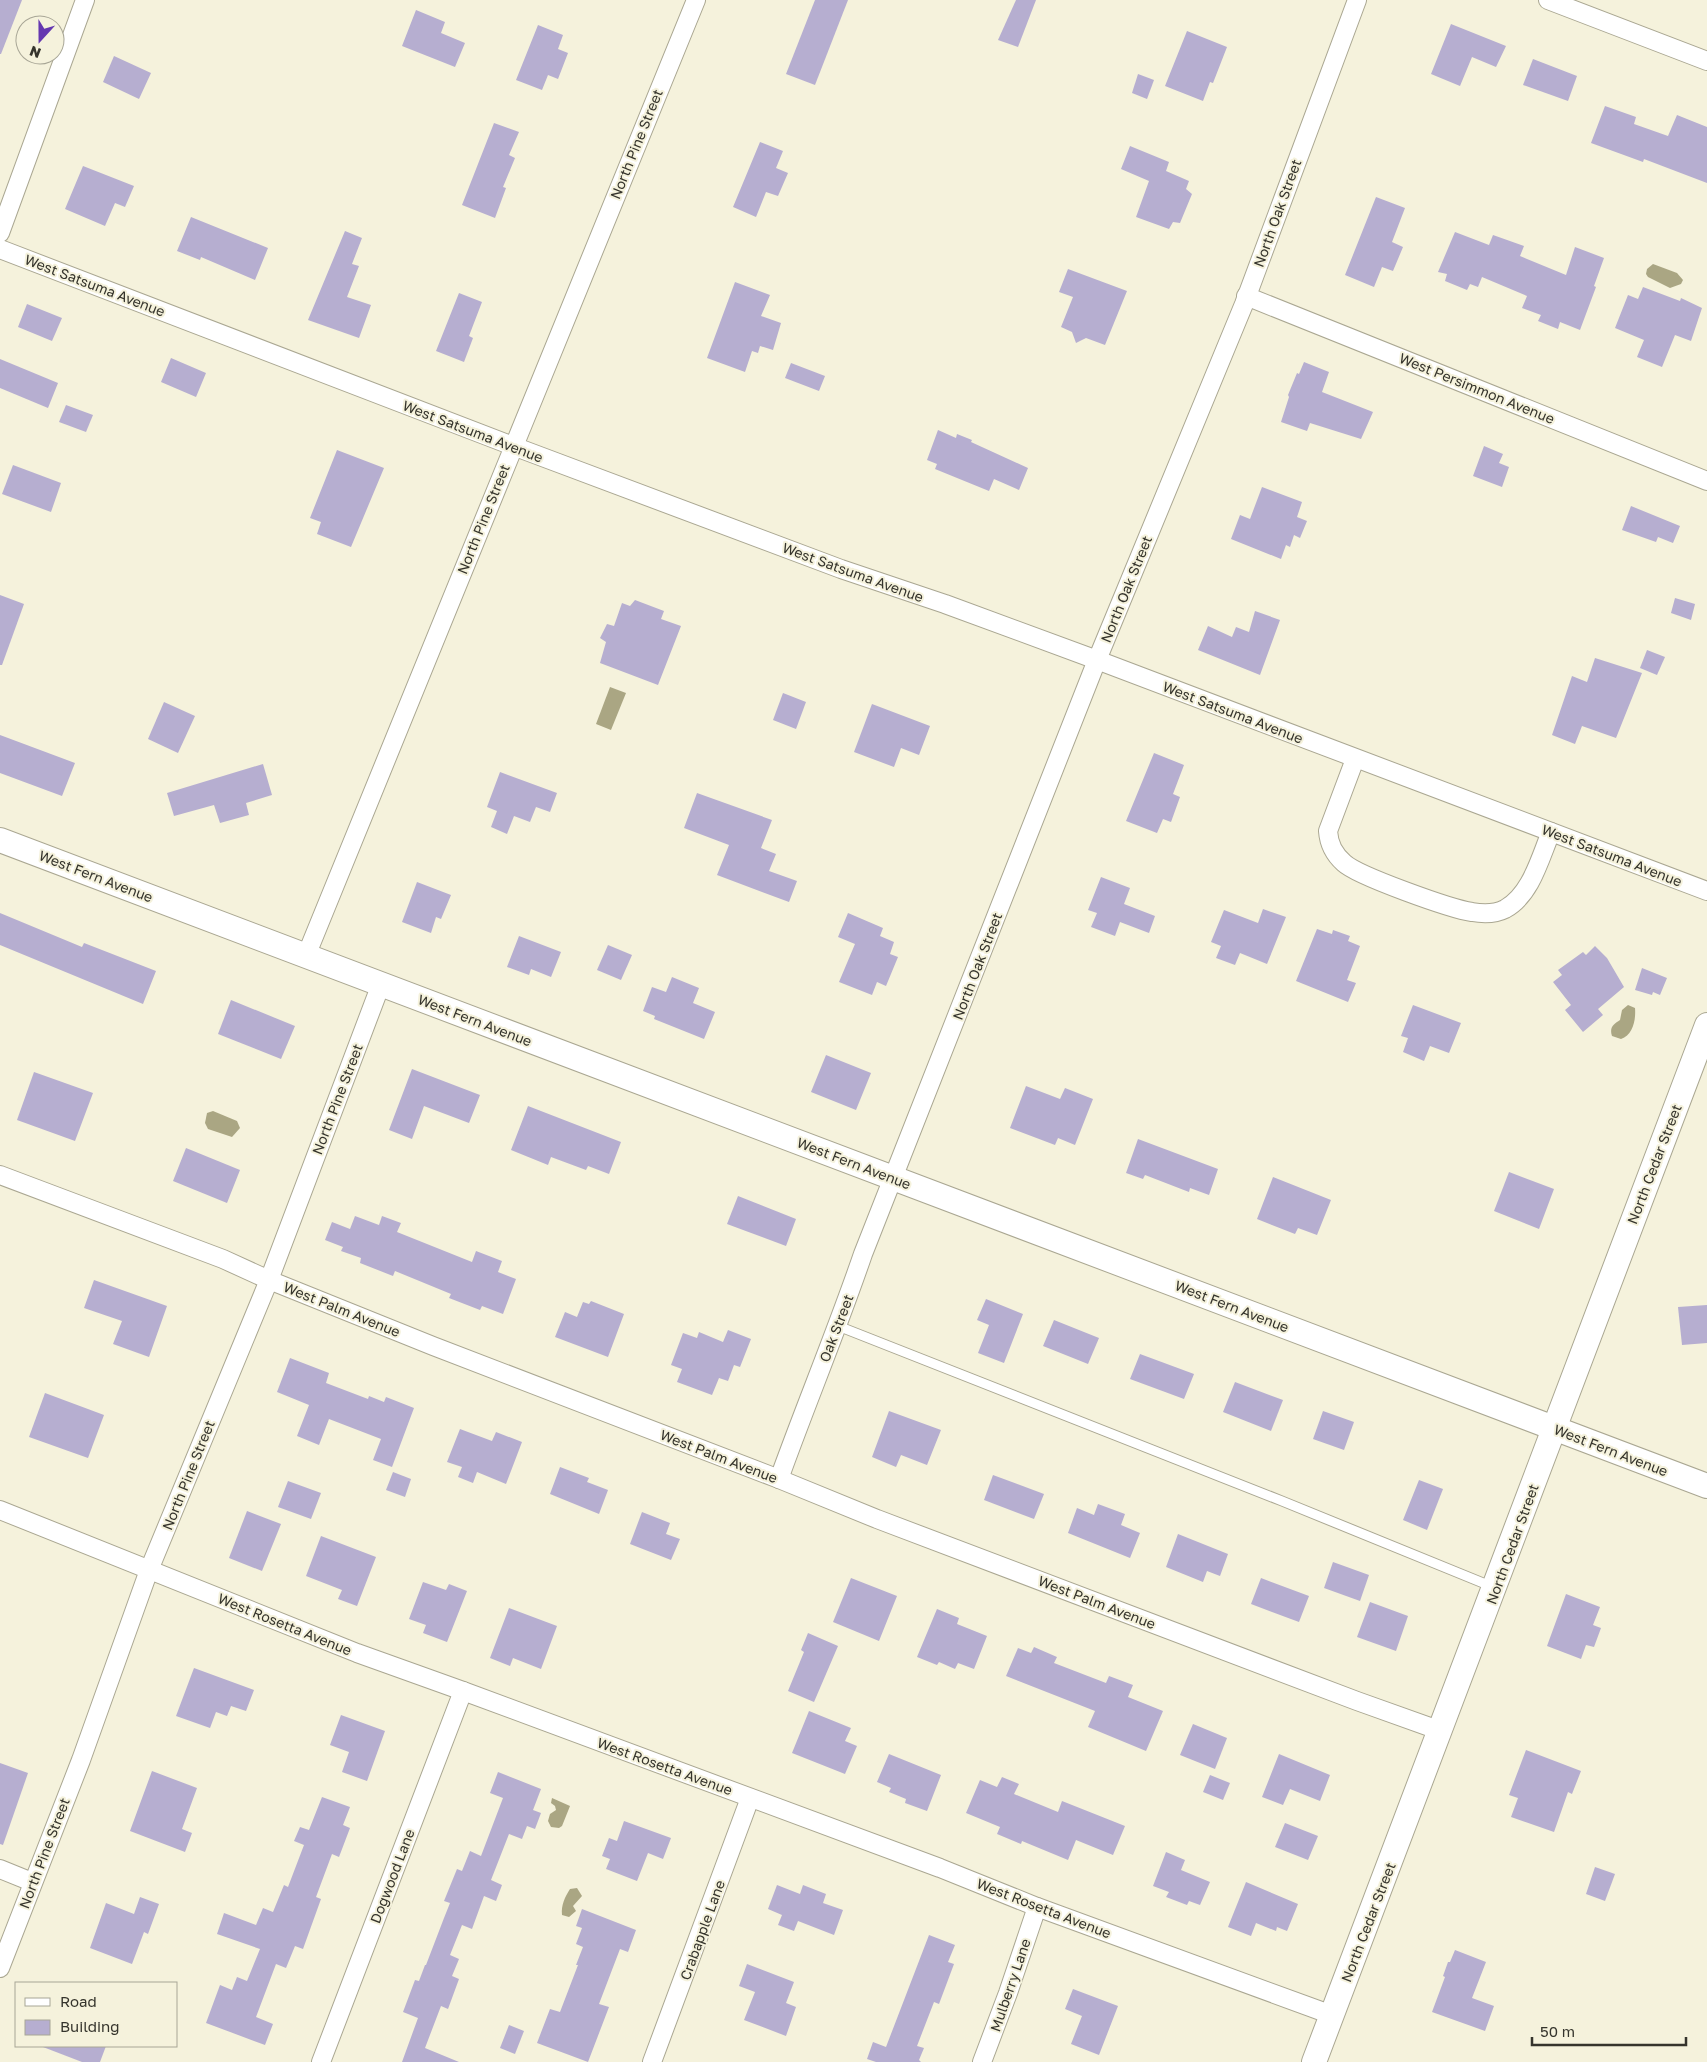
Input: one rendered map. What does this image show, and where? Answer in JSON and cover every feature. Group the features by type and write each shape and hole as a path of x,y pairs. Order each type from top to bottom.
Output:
{"street":[{"path":"0,233 85,0"},
{"name":"North Pine Street","path":"306,956 696,0"},
{"name":"North Oak Street","path":"894,1178 1097,660 1246,296 1357,0"},
{"path":"1548,0 1707,61"},
{"name":"West Satsuma Avenue","path":"0,249 513,446 841,569 945,604 1097,660 1707,892"},
{"name":"West Persimmon Avenue","path":"1246,296 1707,481"},
{"path":"1355,759 1328,831 1328,842 1334,853 1346,865 1361,873 1456,909 1488,914 1501,910 1517,901 1551,832"},
{"name":"West Fern Avenue","path":"0,840 1707,1486"},
{"name":"North Pine Street","path":"0,1968 81,1760 150,1570 268,1280 381,984"},
{"name":"North Cedar Street","path":"1314,2062 1496,1588 1554,1428 1707,1025"},
{"name":"West Palm Avenue","path":"0,1174 223,1258 268,1280 433,1346 904,1529 1441,1731"},
{"name":"Oak Street","path":"779,1479 811,1391 838,1326 863,1254 894,1178"},
{"name":"West Rosetta Avenue","path":"0,1510 357,1653 1332,2015"},
{"name":"Dogwood Lane","path":"321,2062 463,1691"},
{"name":"Crabapple Lane","path":"652,2062 750,1798"},
{"path":"0,1869 32,1882"},
{"name":"Mulberry Lane","path":"982,2062 1037,1907"}],"lane":[{"path":"838,1326 1263,1493 1496,1588"}],"shaded area":[{"path":"1653,264 1677,273 1683,280 1681,284 1670,288 1648,277 1646,274 1647,269"},
{"path":"610,687 626,693 611,730 596,724"},
{"path":"1628,1005 1635,1008 1635,1017 1631,1031 1621,1039 1612,1036 1614,1024 1620,1020 1622,1010"},
{"path":"213,1111 237,1121 240,1128 232,1137 208,1129 205,1123 207,1113"},
{"path":"552,1798 570,1806 562,1826 559,1828 551,1827 548,1821 550,1814 556,1810 555,1806 551,1803"},
{"path":"577,1888 582,1896 573,1906 576,1911 569,1917 562,1915 563,1904 568,1892 570,1889"}],"building":[{"path":"0,0 22,0 1,54"},
{"path":"815,0 848,0 815,85 786,74"},
{"path":"1016,0 1036,0 1018,47 998,40"},
{"path":"416,10 445,22 441,33 465,43 455,67 402,46"},
{"path":"1451,24 1506,46 1496,67 1472,57 1460,86 1431,74"},
{"path":"538,25 563,35 558,49 568,53 558,79 548,75 542,90 516,80"},
{"path":"1187,31 1227,47 1213,83 1210,82 1203,101 1165,86"},
{"path":"114,56 151,73 139,99 103,82"},
{"path":"1533,59 1577,76 1568,101 1523,85"},
{"path":"1138,74 1154,80 1147,99 1132,93"},
{"path":"1605,106 1636,117 1634,124 1668,136 1677,115 1707,127 1707,183 1644,159 1643,162 1591,143"},
{"path":"494,123 519,132 509,155 515,158 503,187 506,188 495,218 462,205"},
{"path":"760,142 783,151 776,168 788,173 778,196 766,192 756,217 733,207"},
{"path":"1130,146 1169,162 1166,171 1189,181 1186,189 1192,194 1180,223 1173,222 1169,229 1136,217 1149,181 1121,169"},
{"path":"83,166 134,186 125,207 115,203 105,226 65,209"},
{"path":"1376,197 1405,208 1392,242 1403,247 1393,271 1382,267 1374,287 1345,275"},
{"path":"191,217 268,248 255,280 201,257 200,260 177,251"},
{"path":"345,231 362,238 352,264 359,266 347,297 371,305 359,338 308,320"},
{"path":"1455,232 1489,245 1493,235 1524,246 1520,256 1566,275 1575,247 1604,258 1594,286 1596,287 1580,330 1560,322 1558,329 1538,321 1541,315 1522,308 1527,296 1482,277 1478,287 1470,284 1467,290 1445,281 1447,274 1438,272"},
{"path":"1068,269 1127,291 1105,345 1086,338 1076,343 1072,332 1061,327 1073,297 1059,292"},
{"path":"735,282 770,295 761,316 781,323 773,350 760,346 758,353 752,351 745,372 707,358"},
{"path":"1643,287 1680,301 1681,298 1702,308 1691,341 1675,335 1662,367 1637,357 1644,340 1615,328 1628,295 1638,299"},
{"path":"459,293 482,302 469,336 473,338 464,362 436,351"},
{"path":"27,304 62,318 52,341 18,327"},
{"path":"171,358 206,373 196,397 161,382"},
{"path":"0,359 58,383 48,408 0,388"},
{"path":"1304,362 1329,372 1322,392 1373,412 1361,439 1310,423 1307,431 1281,422 1288,395"},
{"path":"791,363 825,376 819,391 785,378"},
{"path":"66,405 93,415 86,432 59,422"},
{"path":"938,430 956,438 957,434 972,440 971,442 1028,468 1019,490 994,479 989,491 935,469 937,464 927,460"},
{"path":"1484,446 1503,454 1499,463 1509,467 1502,487 1473,476"},
{"path":"337,450 384,468 351,547 317,534 321,522 310,518"},
{"path":"13,465 61,483 51,512 2,494"},
{"path":"1262,487 1302,502 1297,517 1307,521 1300,538 1294,535 1290,547 1286,545 1281,559 1231,539 1240,515 1250,519"},
{"path":"1631,506 1680,526 1673,543 1658,537 1656,542 1622,530"},
{"path":"0,595 24,604 2,665 0,665"},
{"path":"1675,598 1695,604 1691,620 1671,613"},
{"path":"635,600 664,611 661,619 681,626 658,685 600,663 606,642 600,638 607,624 614,626 622,603 630,606"},
{"path":"1255,611 1280,620 1260,675 1198,650 1208,626 1232,637 1236,627 1249,632"},
{"path":"1647,650 1665,657 1657,675 1640,668"},
{"path":"1595,658 1642,673 1616,738 1582,726 1575,744 1552,735 1572,676 1587,682"},
{"path":"783,693 806,702 796,729 773,720"},
{"path":"164,702 195,716 178,753 148,739"},
{"path":"872,704 930,726 919,755 901,748 894,767 854,752"},
{"path":"0,735 75,763 62,796 0,773"},
{"path":"1154,753 1184,765 1173,794 1180,797 1171,822 1163,819 1157,833 1126,821"},
{"path":"263,764 272,795 246,803 249,815 220,823 214,805 174,816 167,793"},
{"path":"500,772 557,793 550,812 536,807 530,822 514,816 507,834 491,827 497,811 487,807"},
{"path":"697,793 772,820 761,848 776,854 769,871 797,881 789,902 717,875 729,845 684,828"},
{"path":"1101,877 1130,888 1124,904 1155,916 1149,933 1120,922 1115,936 1091,927 1097,913 1088,910"},
{"path":"417,882 451,895 441,919 436,917 431,933 402,922"},
{"path":"1263,909 1286,917 1267,964 1240,953 1235,965 1216,958 1221,946 1211,942 1224,910 1258,923"},
{"path":"0,913 82,947 84,943 156,971 143,1004 0,945"},
{"path":"848,913 883,928 880,936 894,942 890,954 898,957 886,986 877,982 872,995 839,982 855,944 838,937"},
{"path":"1317,929 1332,934 1333,930 1350,936 1348,941 1360,946 1347,980 1356,983 1348,1002 1296,981"},
{"path":"519,936 561,952 551,977 531,969 529,975 507,967"},
{"path":"608,945 632,955 621,980 597,970"},
{"path":"1595,946 1607,958 1624,987 1598,1009 1603,1015 1583,1032 1565,1010 1571,1005 1553,982 1562,975 1558,970 1583,952 1586,955"},
{"path":"1642,968 1667,978 1660,995 1653,992 1652,995 1635,990"},
{"path":"672,977 699,988 693,1003 715,1012 704,1039 654,1019 655,1016 643,1011 652,987 666,992"},
{"path":"231,1000 295,1026 281,1059 218,1034"},
{"path":"1413,1005 1461,1023 1449,1053 1430,1046 1424,1061 1403,1052 1408,1038 1401,1036"},
{"path":"826,1055 871,1073 856,1110 811,1092"},
{"path":"412,1069 480,1095 469,1123 424,1106 412,1139 389,1130"},
{"path":"34,1072 93,1093 75,1141 17,1120"},
{"path":"1026,1086 1060,1099 1065,1088 1093,1099 1075,1145 1058,1138 1055,1145 1010,1128"},
{"path":"528,1106 621,1142 609,1174 588,1166 586,1170 551,1157 548,1165 511,1150"},
{"path":"1138,1139 1218,1169 1209,1195 1190,1188 1189,1192 1145,1175 1143,1179 1126,1173"},
{"path":"186,1148 240,1170 227,1203 173,1181"},
{"path":"1509,1172 1554,1189 1539,1229 1494,1211"},
{"path":"1273,1177 1331,1200 1317,1235 1298,1228 1295,1234 1257,1219"},
{"path":"738,1196 796,1219 786,1246 727,1224"},
{"path":"355,1216 379,1225 382,1216 401,1223 397,1232 472,1262 476,1251 502,1261 498,1272 516,1279 503,1314 482,1306 480,1310 449,1298 451,1294 395,1271 393,1276 360,1263 361,1258 341,1251 343,1247 325,1240 332,1222 350,1229"},
{"path":"94,1280 167,1306 149,1357 113,1344 122,1321 84,1308"},
{"path":"986,1299 1023,1314 1004,1363 978,1353 989,1325 977,1320"},
{"path":"591,1301 624,1314 608,1357 555,1337 565,1312 577,1317 583,1302 589,1304"},
{"path":"1707,1305 1707,1343 1682,1345 1678,1307"},
{"path":"1054,1320 1099,1338 1088,1364 1043,1346"},
{"path":"728,1330 751,1339 740,1367 734,1365 728,1381 719,1378 712,1395 677,1382 682,1369 671,1365 683,1333 697,1338 699,1332 723,1342"},
{"path":"1140,1354 1194,1374 1184,1399 1130,1379"},
{"path":"290,1358 329,1373 326,1383 368,1399 369,1396 384,1402 386,1397 414,1408 392,1467 373,1460 381,1439 329,1419 319,1445 297,1436 309,1405 277,1392"},
{"path":"1235,1382 1283,1400 1271,1431 1223,1412"},
{"path":"45,1393 104,1415 88,1458 29,1437"},
{"path":"889,1411 941,1430 927,1465 901,1455 896,1467 872,1457"},
{"path":"1323,1411 1354,1422 1344,1450 1313,1439"},
{"path":"460,1429 492,1441 496,1432 522,1442 506,1484 477,1472 473,1483 458,1477 462,1467 447,1462"},
{"path":"560,1467 589,1478 587,1482 608,1490 599,1514 550,1494"},
{"path":"393,1472 411,1479 405,1497 386,1490"},
{"path":"993,1475 1044,1494 1034,1519 984,1500"},
{"path":"1419,1480 1443,1489 1427,1530 1403,1520"},
{"path":"288,1481 321,1493 311,1519 278,1507"},
{"path":"1098,1504 1125,1514 1121,1525 1140,1533 1130,1558 1068,1533 1077,1508 1094,1515"},
{"path":"247,1511 281,1524 262,1571 229,1558"},
{"path":"642,1512 670,1523 666,1534 680,1539 671,1560 630,1544"},
{"path":"1178,1534 1228,1554 1220,1576 1207,1571 1203,1582 1166,1567"},
{"path":"321,1536 376,1557 357,1606 338,1599 342,1590 306,1576"},
{"path":"1333,1562 1369,1575 1360,1601 1324,1588"},
{"path":"851,1578 897,1596 879,1641 833,1622"},
{"path":"1261,1578 1309,1596 1299,1622 1251,1604"},
{"path":"423,1582 446,1590 449,1584 467,1591 447,1642 423,1633 426,1625 409,1619"},
{"path":"1566,1594 1600,1607 1593,1625 1601,1628 1594,1647 1586,1645 1581,1659 1547,1646"},
{"path":"1370,1602 1408,1616 1396,1651 1357,1637"},
{"path":"509,1608 557,1626 541,1669 513,1658 510,1666 490,1658"},
{"path":"937,1609 959,1618 957,1624 987,1636 974,1669 958,1663 955,1669 939,1662 937,1665 917,1657"},
{"path":"808,1633 838,1646 814,1702 788,1691 804,1652 801,1650"},
{"path":"1034,1647 1057,1657 1054,1663 1106,1683 1109,1676 1133,1685 1128,1697 1163,1711 1146,1751 1088,1727 1095,1711 1006,1676 1018,1648 1031,1653"},
{"path":"194,1668 254,1690 246,1711 231,1706 227,1716 216,1712 210,1728 176,1716"},
{"path":"809,1711 851,1728 845,1741 857,1746 845,1774 792,1753"},
{"path":"341,1715 385,1731 367,1781 342,1772 349,1752 330,1745"},
{"path":"1193,1724 1227,1738 1215,1769 1180,1755"},
{"path":"1526,1750 1581,1771 1572,1794 1568,1792 1554,1832 1511,1817 1518,1798 1509,1795"},
{"path":"889,1754 941,1775 927,1811 905,1803 906,1799 889,1792 891,1788 877,1782"},
{"path":"1279,1754 1330,1775 1320,1801 1290,1789 1283,1805 1262,1797"},
{"path":"0,1763 28,1773 3,1845 0,1844"},
{"path":"152,1771 197,1788 182,1829 192,1833 185,1852 130,1831"},
{"path":"498,1772 541,1789 533,1810 541,1813 535,1829 527,1826 522,1839 509,1834 491,1880 502,1885 496,1901 484,1896 472,1929 462,1925 450,1955 459,1959 452,1976 459,1979 448,2009 441,2006 425,2048 459,2062 402,2062 418,2018 403,2012 415,1980 419,1981 426,1965 450,1903 444,1901 457,1869 462,1871 470,1851 481,1856 503,1798 490,1793"},
{"path":"1210,1775 1230,1783 1223,1800 1203,1792"},
{"path":"1002,1777 1019,1784 1014,1794 1058,1812 1062,1801 1125,1826 1113,1855 1076,1840 1068,1860 1022,1841 1021,1844 997,1834 1000,1827 966,1813 980,1780 997,1787"},
{"path":"322,1797 350,1807 343,1825 350,1828 339,1857 332,1854 316,1897 321,1899 303,1949 295,1946 286,1968 276,1964 256,2017 273,2024 265,2045 206,2023 220,1985 232,1990 237,1977 247,1981 260,1949 217,1934 224,1913 256,1925 263,1908 273,1912 284,1885 288,1887 304,1845 294,1841 300,1827 309,1830"},
{"path":"624,1821 671,1838 663,1859 648,1853 637,1881 606,1869 610,1859 602,1856 609,1838 617,1841"},
{"path":"1285,1823 1318,1836 1308,1860 1275,1847"},
{"path":"1166,1852 1185,1860 1181,1870 1210,1882 1200,1905 1189,1901 1187,1905 1166,1897 1169,1892 1153,1886"},
{"path":"1595,1867 1615,1874 1605,1901 1586,1894"},
{"path":"1246,1882 1298,1904 1287,1931 1277,1927 1276,1931 1256,1923 1251,1936 1228,1927"},
{"path":"777,1885 800,1894 803,1885 826,1894 823,1903 843,1910 834,1935 798,1921 794,1931 778,1925 782,1915 768,1909"},
{"path":"140,1897 159,1904 148,1934 144,1932 132,1964 90,1948 106,1903 134,1914"},
{"path":"582,1909 636,1930 628,1952 620,1949 599,2004 609,2007 588,2062 537,2043 550,2009 560,2012 578,1965 576,1965 583,1947 576,1944 582,1928 576,1926"},
{"path":"929,1935 955,1945 948,1962 954,1964 939,2004 934,2002 917,2046 924,2048 919,2060 921,2062 876,2062 867,2059 873,2042 886,2047"},
{"path":"1455,1950 1486,1962 1472,1998 1494,2006 1485,2031 1432,2012 1445,1977 1443,1976 1448,1962 1450,1962"},
{"path":"747,1964 794,1982 786,2003 796,2007 786,2036 744,2020 755,1992 739,1986"},
{"path":"1073,1989 1118,2006 1099,2055 1071,2044 1082,2016 1065,2009"},
{"path":"509,2025 524,2031 515,2054 500,2048"},
{"path":"43,2047 106,2047 100,2062 82,2062"}]}
